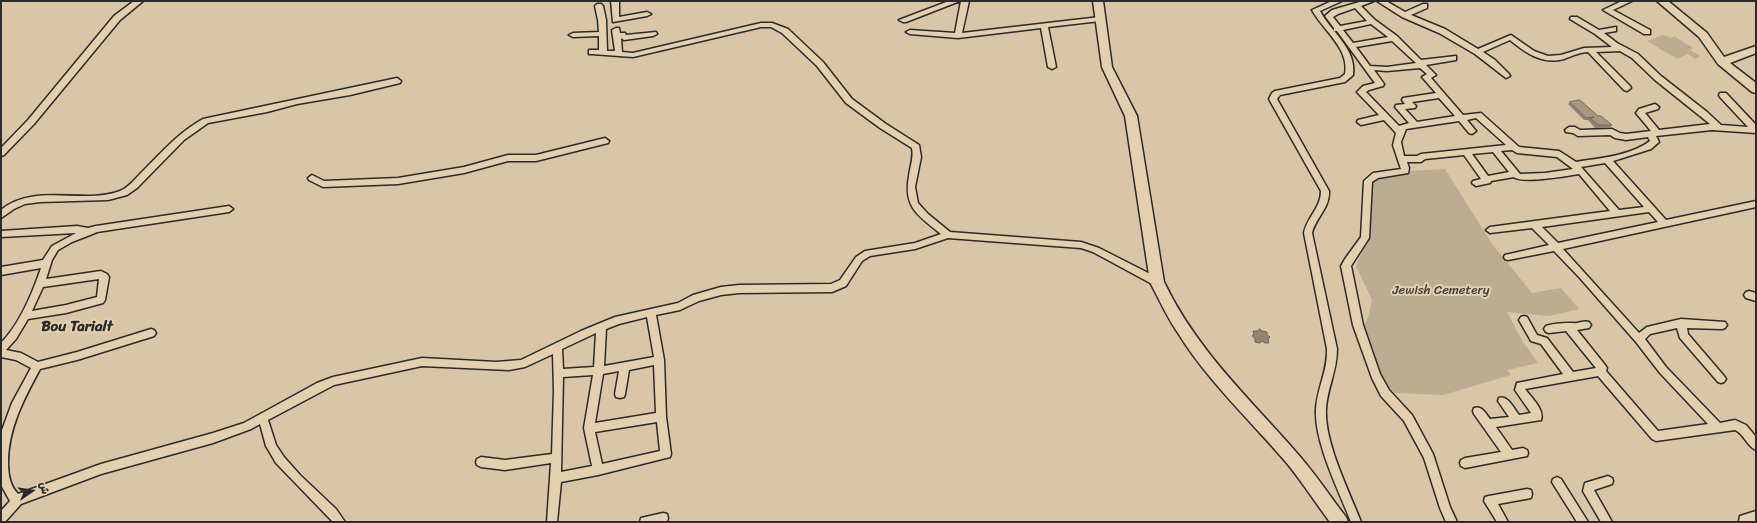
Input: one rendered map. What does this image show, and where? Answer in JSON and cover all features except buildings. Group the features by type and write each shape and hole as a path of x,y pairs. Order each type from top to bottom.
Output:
{"main road":[{"path":"1098,1 1107,67 1131,116 1157,282 1172,312 1200,352 1227,387 1291,458 1340,522"},
{"path":"1662,1 1702,35 1722,62 1756,89"},
{"path":"1722,62 1756,49"}],"street":[{"path":"1,153 31,122 117,18 139,1"},
{"path":"615,1 616,20 624,22 647,14"},
{"path":"903,20 956,1"},
{"path":"958,36 965,1"},
{"path":"1338,1 1316,10 1319,17 1334,33 1343,50 1351,69 1349,75 1342,80 1278,93 1275,94 1273,99 1325,191 1325,202 1323,208 1311,224 1308,233 1329,327 1333,362 1321,409 1328,449 1356,522"},
{"path":"1370,1 1329,14 1329,17 1380,84 1366,88 1361,92 1400,132"},
{"path":"1381,1 1405,15 1442,31 1478,52 1492,62 1506,76"},
{"path":"1628,1 1607,10 1647,32"},
{"path":"598,6 602,20 603,53"},
{"path":"1356,6 1372,22 1394,38 1432,75 1426,76 1472,131"},
{"path":"1405,15 1425,6"},
{"path":"910,32 958,36 1100,19"},
{"path":"1574,19 1598,32 1614,45 1637,57 1658,78 1704,114 1718,128"},
{"path":"1337,29 1372,22"},
{"path":"592,52 632,55 761,25 777,27 785,31 820,64 849,101 883,126 916,147 917,156 913,177 913,203 918,211 948,235"},
{"path":"1044,26 1052,68"},
{"path":"1598,32 1613,29"},
{"path":"619,55 617,33 622,35 624,38 653,34"},
{"path":"572,35 602,34"},
{"path":"1478,52 1511,37 1531,53 1548,58 1561,57 1584,50 1623,49"},
{"path":"1351,46 1394,38"},
{"path":"1591,51 1627,88"},
{"path":"1369,68 1387,69 1453,58"},
{"path":"1,215 10,207 29,200 94,197 123,193 185,136 206,121 397,81"},
{"path":"1414,124 1399,107 1412,106 1406,100 1441,95"},
{"path":"1723,95 1756,130"},
{"path":"1495,149 1518,177 1544,176 1577,168 1630,154 1652,145 1655,142 1654,134 1640,113 1655,108"},
{"path":"1452,522 1445,508 1429,457 1418,434 1408,418 1385,393 1375,375 1358,325 1347,272 1348,261 1365,238 1368,181 1376,175 1405,171 1396,142 1403,127 1459,117 1480,116 1517,150 1559,154 1577,168 1616,212"},
{"path":"1361,122 1385,117"},
{"path":"1569,130 1575,130 1578,133 1612,132 1624,137 1707,127 1756,130"},
{"path":"312,178 322,184 398,181 464,170 508,158 536,158 605,141"},
{"path":"1401,159 1421,159 1421,157 1513,147"},
{"path":"1466,152 1486,179"},
{"path":"1607,160 1664,223"},
{"path":"1476,182 1516,174"},
{"path":"1508,257 1664,223 1701,217 1756,204"},
{"path":"1,349 12,338 24,316 40,284 47,263 56,247 83,233 96,229 229,209"},
{"path":"1490,230 1616,212 1651,209"},
{"path":"1534,224 1582,274 1639,339 1663,370 1718,428"},
{"path":"1,234 77,229 86,232 83,233"},
{"path":"1,519 17,500 102,469 213,438 247,426 321,386 353,376 422,362 509,366 528,361 618,320 680,306 696,298 722,291 739,289 832,288 843,283 859,259 868,253 915,246 948,235 1081,245 1096,250 1157,282"},
{"path":"1,271 47,263"},
{"path":"24,316 66,309 100,300 102,297 104,277 101,275 40,284"},
{"path":"556,478 666,454 661,417 659,360 651,313"},
{"path":"1524,320 1534,338 1544,341 1571,377"},
{"path":"1639,339 1647,331 1681,323 1722,325"},
{"path":"1681,323 1683,335 1721,379"},
{"path":"1549,329 1586,325"},
{"path":"598,470 589,428 599,371 601,328"},
{"path":"1569,328 1602,368 1600,371 1656,436 1735,425 1751,432 1756,445"},
{"path":"1,353 18,356 37,366 77,356 151,332"},
{"path":"552,522 556,478 559,373 557,347"},
{"path":"559,373 599,371 659,360"},
{"path":"17,500 12,497 4,477 2,458 3,437 22,390 37,366"},
{"path":"620,394 625,366"},
{"path":"1488,424 1538,416 1519,388 1600,371"},
{"path":"1503,400 1517,420"},
{"path":"1478,411 1509,455"},
{"path":"589,428 661,417"},
{"path":"262,419 266,425 272,449 284,464 340,522"},
{"path":"1466,463 1523,454"},
{"path":"480,462 505,465 556,458"},
{"path":"1608,481 1589,487 1588,490 1608,522"},
{"path":"1557,482 1583,522"},
{"path":"1503,522 1489,502 1527,494"},
{"path":"1743,522 1756,516"},
{"path":"645,522 663,518"}],"green space":[{"path":"1663,35 1672,38 1674,36 1693,48 1690,50 1700,56 1695,59 1688,54 1677,59 1647,41"},
{"name":"Jewish Cemetery","path":"1445,169 1492,244 1532,293 1561,288 1579,309 1549,316 1507,312 1523,342 1538,363 1507,370 1511,375 1443,395 1394,393 1391,388 1385,388 1362,333 1372,300 1356,266 1367,240 1373,178 1409,174 1410,171"}],"shaded area":[{"path":"1260,329 1267,332 1267,335 1270,337 1268,339 1269,343 1262,341 1260,343 1255,342 1255,338 1252,336 1254,334 1253,331"}],"district":[{"name":"Bou Tarialt","path":"77,327"}]}
